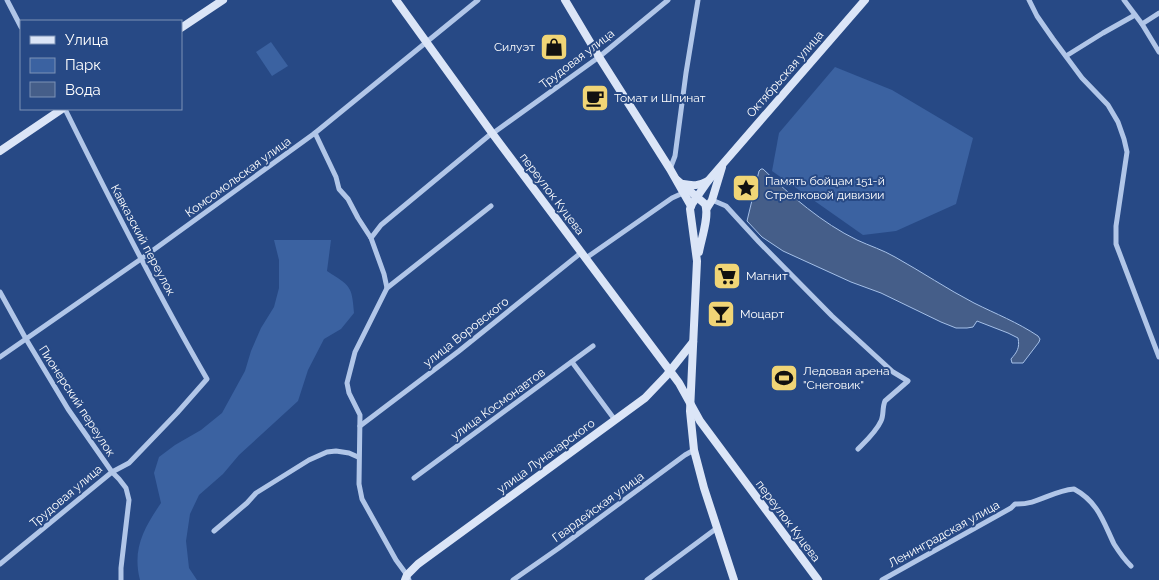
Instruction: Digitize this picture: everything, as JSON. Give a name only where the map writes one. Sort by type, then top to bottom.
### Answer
[{"type":"street","points":[[7,0],[20,25]]},
{"type":"street","points":[[182,27],[223,0]]},
{"type":"street","name":"переулок Куцева","points":[[396,0],[684,390],[700,421],[818,580]]},
{"type":"street","name":"Комсомольская улица","points":[[0,357],[142,259],[315,133],[478,0]]},
{"type":"street","points":[[565,0],[676,178],[683,193],[698,205]]},
{"type":"street","name":"Трудовая улица","points":[[371,238],[381,225],[494,132],[599,56],[668,0]]},
{"type":"street","points":[[670,169],[675,156],[684,82],[698,0]]},
{"type":"street","name":"Октябрьская улица","points":[[698,205],[708,182],[723,163],[865,0]]},
{"type":"street","points":[[1029,0],[1037,16],[1053,39],[1082,78],[1108,105],[1118,122],[1127,152],[1116,226],[1116,244],[1159,357]]},
{"type":"street","points":[[1124,0],[1142,24],[1159,52]]},
{"type":"street","points":[[1142,24],[1159,13]]},
{"type":"street","points":[[1066,56],[1135,15]]},
{"type":"street","points":[[0,151],[62,110]]},
{"type":"street","name":"Кавказский переулок","points":[[64,110],[105,191],[207,379]]},
{"type":"street","points":[[315,133],[336,177],[339,189],[348,199],[371,238],[387,288]]},
{"type":"street","name":"Октябрьская улица","points":[[698,205],[712,200],[723,163]]},
{"type":"street","points":[[676,178],[683,184],[698,205],[690,400]]},
{"type":"street","points":[[683,184],[696,186],[708,182]]},
{"type":"street","name":"улица Воровского","points":[[360,426],[584,255],[672,198],[683,193]]},
{"type":"street","points":[[712,200],[726,206],[832,316],[893,372],[908,382],[883,406],[882,419],[876,430],[858,449]]},
{"type":"street","points":[[697,261],[698,205]]},
{"type":"street","points":[[407,578],[362,499],[359,484],[358,457],[360,414],[349,393],[347,383],[355,352],[387,288],[491,206]]},
{"type":"street","name":"Пионерский переулок","points":[[0,292],[68,409],[112,472],[126,488],[129,500],[121,580]]},
{"type":"street","name":"улица Луначарского","points":[[407,578],[418,564],[645,398],[693,342]]},
{"type":"street","name":"улица Космонавтов","points":[[414,478],[593,346]]},
{"type":"street","points":[[572,362],[615,420]]},
{"type":"street","name":"Трудовая улица","points":[[0,564],[112,472],[130,463],[207,379]]},
{"type":"street","name":"переулок Куцева","points":[[690,400],[694,450],[704,488],[734,580]]},
{"type":"street","name":"Гвардейская улица","points":[[513,580],[694,450]]},
{"type":"street","points":[[214,531],[247,503],[256,492],[309,460],[327,452],[336,451],[358,457]]},
{"type":"street","name":"Ленинградская улица","points":[[882,580],[1011,508],[1014,504],[1037,502],[1057,492],[1074,489],[1088,498],[1097,509],[1115,546],[1131,566]]},
{"type":"street","points":[[647,580],[717,528]]},
{"type":"green space","points":[[271,42],[288,66],[272,76],[256,52]]},
{"type":"green space","points":[[835,67],[892,90],[973,138],[956,204],[896,231],[863,235],[772,171],[779,133]]},
{"type":"green space","points":[[274,240],[331,240],[327,271],[345,283],[351,291],[354,313],[341,329],[324,339],[308,370],[298,401],[199,495],[190,514],[186,541],[189,568],[197,580],[140,580],[138,558],[141,539],[149,521],[161,503],[154,473],[159,457],[201,430],[222,413],[245,371],[261,328],[274,307],[279,288],[279,260]]},
{"type":"water","points":[[761,169],[831,226],[890,255],[964,298],[1022,326],[1038,336],[1039,342],[1023,363],[1012,363],[1011,359],[1018,350],[1019,341],[1018,338],[1008,333],[977,321],[973,327],[956,328],[783,251],[762,237],[747,221]]},
{"type":"place","name":"Силуэт","points":[[554,47]]},
{"type":"place","name":"Томат и Шпинат","points":[[595,98]]},
{"type":"place","name":"Память бойцам 151-й Стрелковой дивизии","points":[[746,188]]},
{"type":"place","name":"Магнит","points":[[727,276]]},
{"type":"place","name":"Моцарт","points":[[721,314]]},
{"type":"place","name":"Ледовая арена \"Снеговик\"","points":[[784,378]]}]
